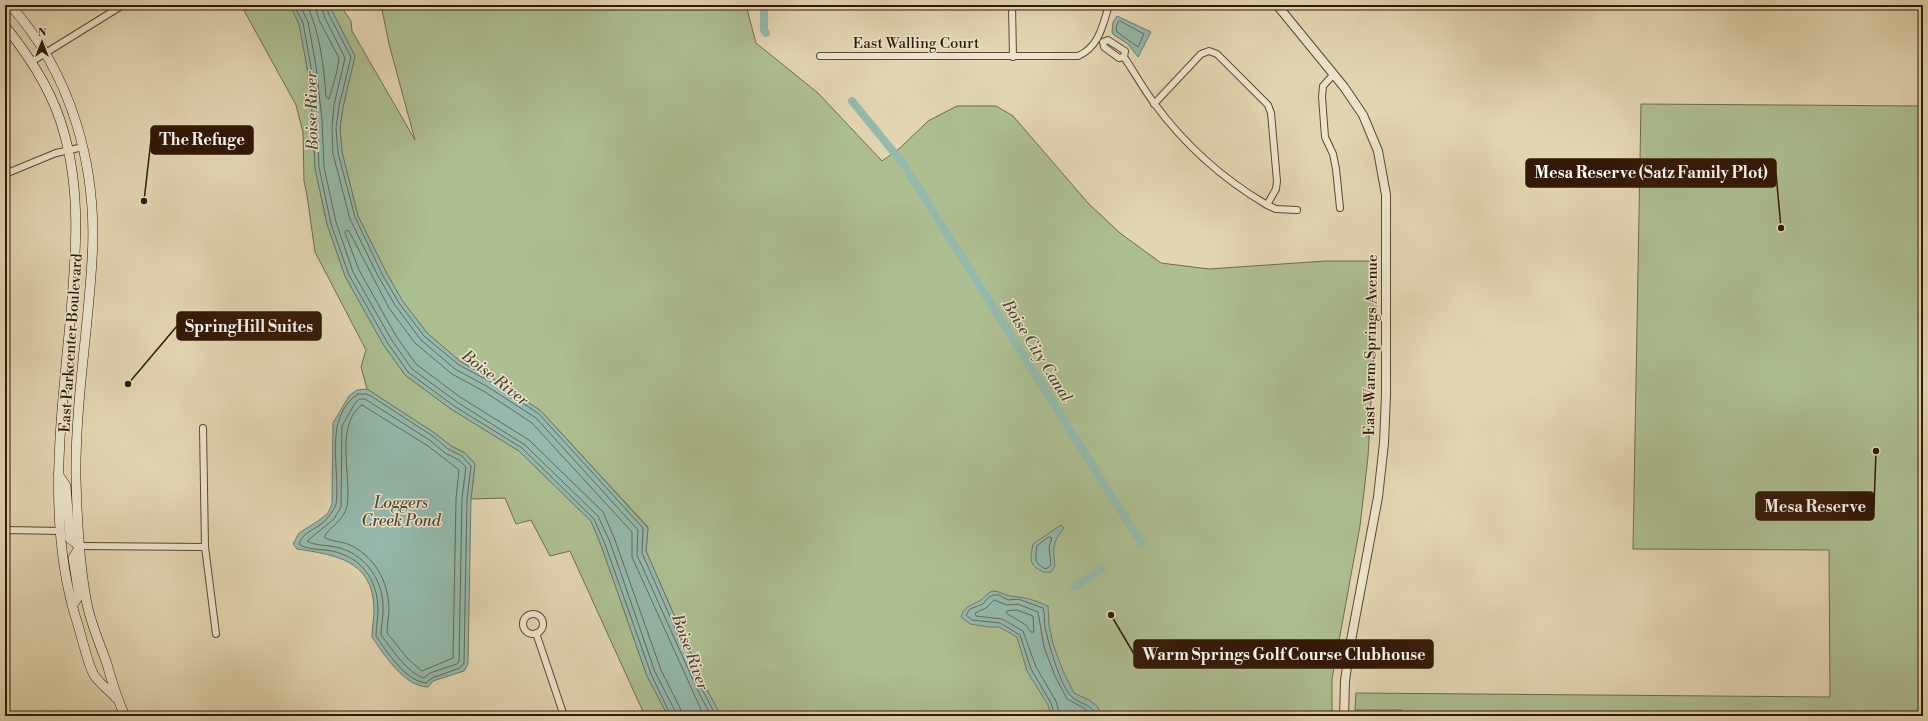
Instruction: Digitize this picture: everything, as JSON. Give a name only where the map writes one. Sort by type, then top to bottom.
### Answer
[{"type":"main road","name":"East Parkcenter Boulevard","points":[[10,5],[45,53],[68,98],[83,147],[93,217],[92,260],[79,410],[76,477],[80,546],[88,606],[117,699],[125,716]]},
{"type":"main road","name":"East Parkcenter Boulevard","points":[[5,26],[31,62],[56,107],[68,150],[74,188],[76,230],[58,474],[60,531],[72,606],[94,676],[117,699]]},
{"type":"main road","points":[[58,474],[66,486],[70,539],[80,546],[73,558],[78,596],[72,606]]},
{"type":"street","points":[[31,62],[124,5]]},
{"type":"street","points":[[1012,5],[1013,56]]},
{"type":"street","name":"East Walling Court","points":[[820,56],[1078,56],[1086,53],[1097,38],[1109,5]]},
{"type":"street","name":"East Warm Springs Avenue","points":[[1277,5],[1334,74],[1363,115],[1378,151],[1384,178],[1386,207],[1386,395],[1384,443],[1378,497],[1349,651],[1345,681],[1344,716]]},
{"type":"street","points":[[1097,38],[1103,42],[1108,40],[1118,45],[1124,51],[1124,57],[1154,104],[1196,151],[1237,186],[1267,205],[1276,209],[1297,210]]},
{"type":"street","points":[[1154,104],[1201,54],[1209,52],[1217,54],[1263,99],[1271,113],[1277,181],[1276,189],[1267,205]]},
{"type":"street","points":[[1334,74],[1323,86],[1322,97],[1325,138],[1333,154],[1340,208]]},
{"type":"street","points":[[5,174],[68,150],[83,147]]},
{"type":"street","points":[[202,428],[205,547],[216,634]]},
{"type":"street","points":[[5,530],[60,531]]},
{"type":"street","points":[[80,546],[205,547]]},
{"type":"street","points":[[536,633],[564,716]]},
{"type":"green space","points":[[241,5],[290,5],[299,24],[311,91],[315,168],[327,224],[345,276],[383,344],[405,375],[451,409],[519,451],[591,521],[601,545],[647,676],[668,716],[645,716],[570,551],[550,556],[531,520],[516,524],[505,498],[471,499],[475,464],[465,453],[451,446],[436,434],[367,389],[361,367],[366,350],[315,252],[304,181],[303,132],[296,105]]},
{"type":"green space","points":[[329,5],[340,5],[351,21],[352,31],[415,140],[389,44],[381,5],[746,5],[756,43],[818,93],[882,161],[900,148],[928,121],[957,106],[996,106],[1013,116],[1088,203],[1120,233],[1161,263],[1209,269],[1326,261],[1375,261],[1376,311],[1368,457],[1360,526],[1332,679],[1332,716],[721,716],[706,688],[646,551],[648,527],[541,411],[493,379],[461,362],[428,334],[402,301],[386,272],[358,216],[342,152],[340,128],[343,107],[355,56]]},
{"type":"green space","points":[[1641,104],[1923,106],[1923,716],[1403,716],[1402,710],[1355,710],[1356,693],[1830,697],[1829,550],[1633,549]]},
{"type":"water","name":"Boise River","points":[[290,5],[329,5],[355,56],[343,107],[340,128],[342,152],[358,216],[402,300],[427,333],[461,362],[493,379],[541,411],[648,528],[646,551],[706,688],[721,716],[668,716],[647,676],[601,545],[591,521],[519,451],[451,409],[405,375],[383,344],[345,276],[327,224],[315,168],[313,120],[307,67],[299,24]]},
{"type":"water","points":[[1117,16],[1151,32],[1138,57],[1128,44],[1112,32],[1113,22]]},
{"type":"water","name":"Loggers Creek Pond","points":[[367,389],[436,434],[451,446],[465,453],[475,464],[471,499],[468,664],[464,671],[433,681],[428,687],[419,686],[403,676],[389,661],[372,637],[374,609],[372,593],[367,580],[359,570],[350,563],[338,558],[297,549],[293,544],[299,533],[328,513],[332,504],[333,423],[349,396],[357,390]]},
{"type":"water","points":[[1061,525],[1064,528],[1057,538],[1054,546],[1055,566],[1051,572],[1043,572],[1035,567],[1031,561],[1033,544]]},
{"type":"water","points":[[992,591],[1029,599],[1048,606],[1049,625],[1053,644],[1063,671],[1074,693],[1089,700],[1097,706],[1102,716],[1051,716],[1048,705],[1027,671],[1017,637],[999,627],[970,624],[961,617],[966,608],[981,600]]},
{"type":"waterway","name":"Boise City Canal","points":[[764,5],[764,30],[766,33]]},
{"type":"waterway","name":"Boise City Canal","points":[[852,101],[905,166]]},
{"type":"waterway","name":"Boise City Canal","points":[[909,173],[1141,543]]},
{"type":"waterway","name":"Boise City Canal","points":[[1075,586],[1101,570]]},
{"type":"place","name":"The Refuge","points":[[144,201]]},
{"type":"place","name":"Mesa Reserve (Satz Family Plot)","points":[[1781,228]]},
{"type":"place","name":"SpringHill Suites","points":[[128,384]]},
{"type":"place","name":"Mesa Reserve","points":[[1876,451]]},
{"type":"place","name":"Warm Springs Golf Course Clubhouse","points":[[1111,615]]}]
